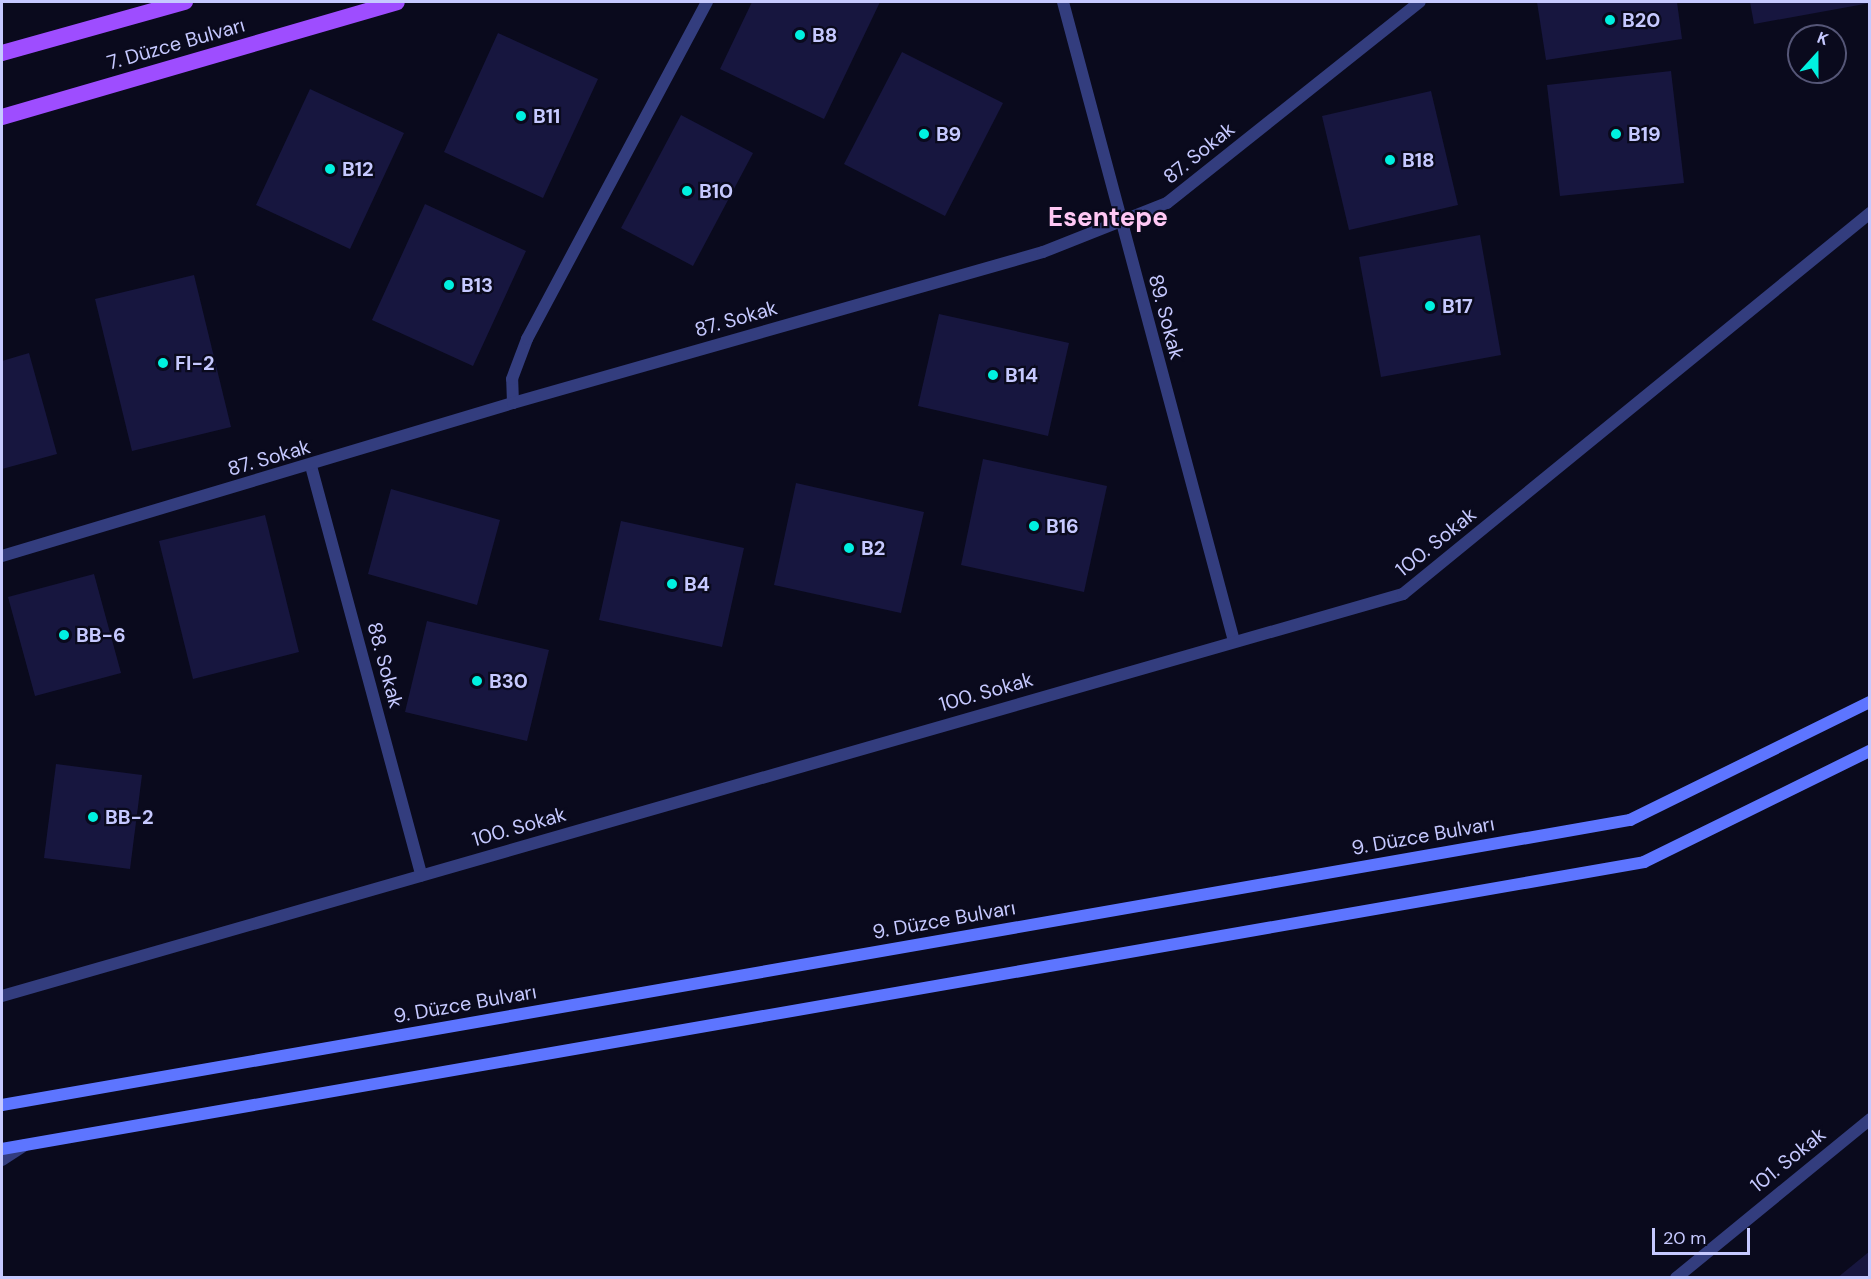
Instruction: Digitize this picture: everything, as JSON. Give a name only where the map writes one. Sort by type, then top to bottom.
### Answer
[{"type":"main road","points":[[2,53],[185,2]]},
{"type":"main road","name":"7. Düzce Bulvarı","points":[[2,117],[397,2]]},
{"type":"main road","name":"9. Düzce Bulvarı","points":[[2,1105],[1630,820],[1869,702]]},
{"type":"main road","points":[[2,1149],[1644,862],[1869,751]]},
{"type":"street","points":[[513,403],[512,379],[527,339],[707,2]]},
{"type":"street","name":"89. Sokak","points":[[1063,2],[1120,222],[1234,641]]},
{"type":"street","name":"87. Sokak","points":[[2,556],[311,466],[513,403],[1043,252],[1120,222],[1167,203],[1420,2]]},
{"type":"street","name":"100. Sokak","points":[[2,996],[1403,594],[1869,213]]},
{"type":"street","name":"88. Sokak","points":[[311,466],[421,875]]},
{"type":"street","name":"101. Sokak","points":[[1676,1278],[1868,1122]]},
{"type":"street","points":[[2,1160],[25,1145]]},
{"type":"building","name":"B8","points":[[752,2],[880,2],[824,119],[720,69]]},
{"type":"building","name":"B20","points":[[1537,2],[1677,2],[1682,39],[1546,60]]},
{"type":"building","points":[[1750,2],[1870,2],[1870,3],[1754,24]]},
{"type":"building","name":"B11","points":[[498,33],[598,79],[543,198],[444,152]]},
{"type":"building","name":"B9","points":[[902,52],[1003,103],[945,216],[844,164]]},
{"type":"building","name":"B19","points":[[1671,71],[1684,183],[1560,196],[1547,85]]},
{"type":"building","name":"B12","points":[[310,89],[404,133],[350,249],[256,205]]},
{"type":"building","name":"B18","points":[[1431,91],[1458,205],[1349,230],[1322,116]]},
{"type":"building","name":"B10","points":[[681,115],[753,153],[693,266],[621,228]]},
{"type":"building","name":"B13","points":[[425,204],[526,251],[473,366],[372,320]]},
{"type":"building","name":"B17","points":[[1480,235],[1501,355],[1381,377],[1359,257]]},
{"type":"building","name":"FI-2","points":[[194,275],[231,427],[132,451],[95,299]]},
{"type":"building","name":"B14","points":[[939,314],[1069,343],[1048,436],[918,406]]},
{"type":"building","points":[[29,353],[57,454],[2,469],[2,361]]},
{"type":"building","name":"B16","points":[[983,459],[1107,486],[1084,592],[961,565]]},
{"type":"building","name":"B2","points":[[796,483],[924,512],[901,613],[774,585]]},
{"type":"building","points":[[391,489],[500,520],[477,605],[368,574]]},
{"type":"building","points":[[265,515],[299,652],[193,679],[159,541]]},
{"type":"building","name":"B4","points":[[621,521],[744,548],[722,647],[599,620]]},
{"type":"building","name":"BB-6","points":[[94,574],[121,673],[35,696],[8,597]]},
{"type":"building","name":"B30","points":[[427,621],[549,650],[527,741],[405,712]]},
{"type":"building","name":"BB-2","points":[[56,764],[142,775],[130,869],[44,858]]},
{"type":"building","points":[[1870,1251],[1870,1278],[1837,1278]]},
{"type":"place","name":"B20","points":[[1610,20]]},
{"type":"place","name":"B8","points":[[800,35]]},
{"type":"place","name":"B11","points":[[521,116]]},
{"type":"place","name":"B9","points":[[924,134]]},
{"type":"place","name":"B19","points":[[1616,134]]},
{"type":"place","name":"B18","points":[[1390,160]]},
{"type":"place","name":"B12","points":[[330,169]]},
{"type":"place","name":"B10","points":[[687,191]]},
{"type":"place","name":"B13","points":[[449,285]]},
{"type":"place","name":"B17","points":[[1430,306]]},
{"type":"place","name":"FI-2","points":[[163,363]]},
{"type":"place","name":"B14","points":[[993,375]]},
{"type":"place","name":"B16","points":[[1034,526]]},
{"type":"place","name":"B2","points":[[849,548]]},
{"type":"place","name":"B4","points":[[672,584]]},
{"type":"place","name":"BB-6","points":[[64,635]]},
{"type":"place","name":"B30","points":[[477,681]]},
{"type":"place","name":"BB-2","points":[[93,817]]},
{"type":"district","name":"Esentepe","points":[[1108,218]]}]
